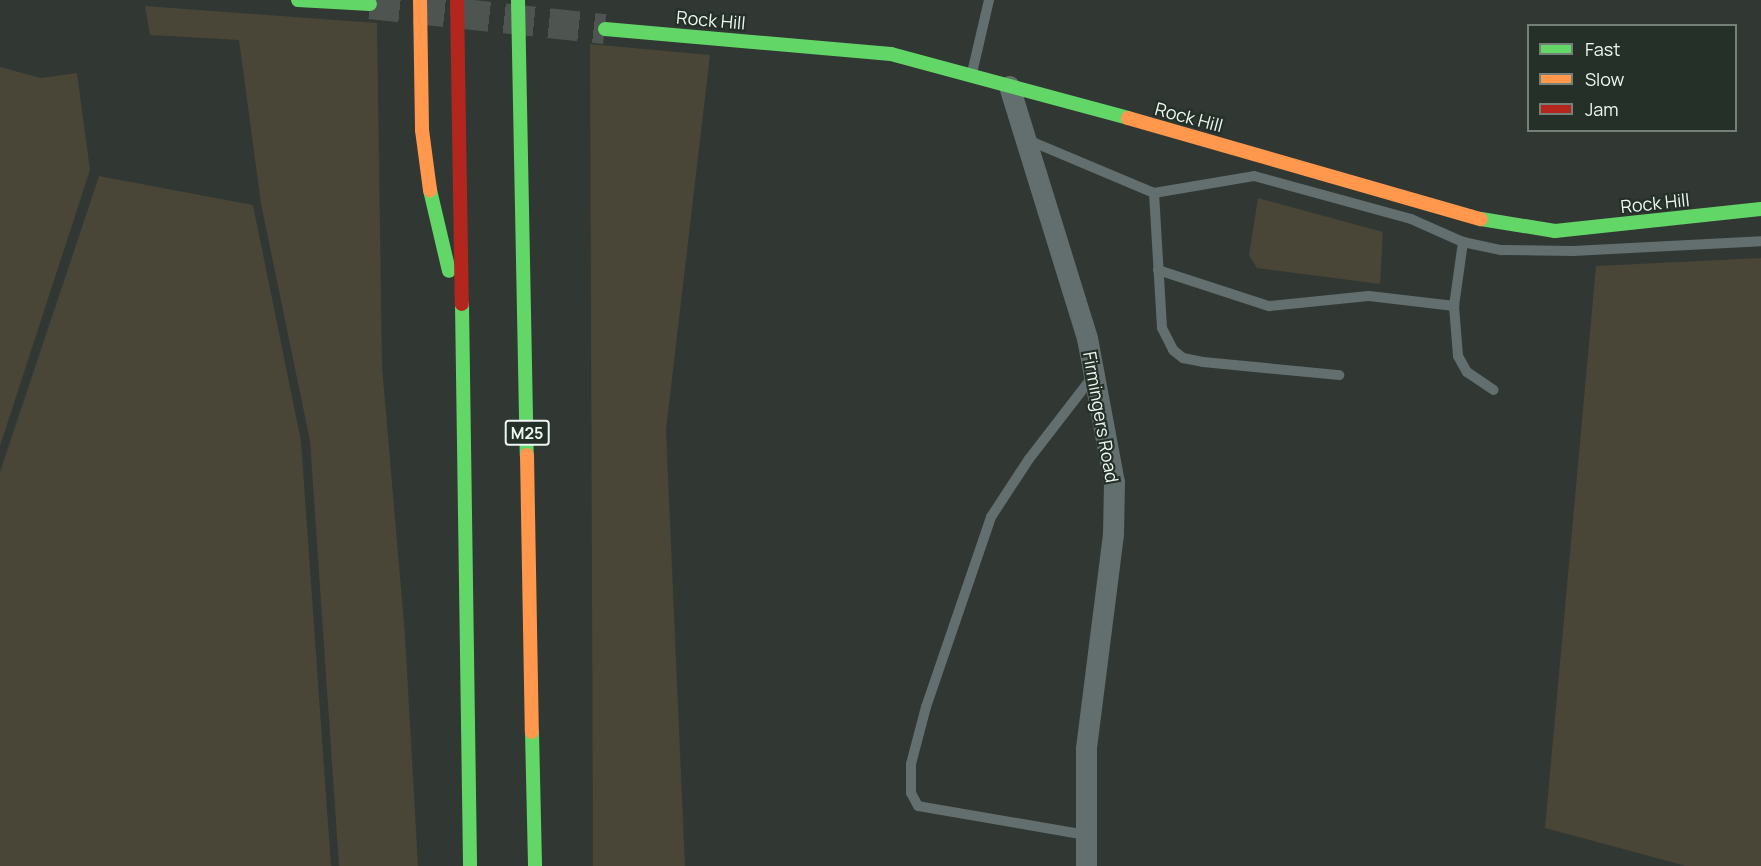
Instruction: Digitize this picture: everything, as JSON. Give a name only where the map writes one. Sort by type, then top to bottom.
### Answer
[{"type":"main road","points":[[298,0],[370,4]]},
{"type":"main road","points":[[420,0],[422,130],[428,181],[462,322]]},
{"type":"main road","points":[[457,0],[471,866]]},
{"type":"main road","name":"M25","points":[[518,0],[535,866]]},
{"type":"main road","name":"Rock Hill","points":[[605,29],[891,54],[1492,222],[1555,231],[1761,209]]},
{"type":"street","name":"Firmingers Road","points":[[1009,86],[1028,140],[1081,316],[1114,482],[1113,534],[1086,749],[1086,866]]},
{"type":"lane","points":[[971,76],[989,0]]},
{"type":"lane","points":[[1028,140],[1154,193],[1254,176],[1412,219],[1462,242],[1534,252],[1761,241]]},
{"type":"lane","points":[[1154,193],[1162,328],[1173,350],[1183,358],[1339,375]]},
{"type":"lane","points":[[1462,242],[1454,306],[1458,356],[1467,372],[1494,390]]},
{"type":"lane","points":[[1158,270],[1269,306],[1369,296],[1454,306]]},
{"type":"lane","points":[[1086,835],[918,806],[911,793],[911,764],[926,707],[991,517],[1029,459],[1094,375]]},
{"type":"shaded area","points":[[145,6],[377,23],[382,366],[405,635],[418,866],[339,866],[310,441],[261,204],[239,40],[150,35]]},
{"type":"shaded area","points":[[590,44],[710,55],[666,430],[685,866],[593,866]]},
{"type":"shaded area","points":[[0,67],[41,78],[77,73],[90,170],[0,446]]},
{"type":"shaded area","points":[[99,176],[253,205],[301,441],[331,866],[0,866],[0,472]]},
{"type":"shaded area","points":[[1258,198],[1383,232],[1380,284],[1257,268],[1249,255]]},
{"type":"shaded area","points":[[1761,258],[1761,866],[1686,866],[1545,828],[1596,266]]},
{"type":"tunnel","points":[[370,4],[605,29]]},
{"type":"traffic: fast","points":[[298,0],[370,4]]},
{"type":"traffic: fast","points":[[518,0],[527,455]]},
{"type":"traffic: fast","points":[[605,29],[891,54],[1128,118]]},
{"type":"traffic: fast","points":[[430,190],[449,271]]},
{"type":"traffic: fast","points":[[1481,219],[1555,231],[1761,209]]},
{"type":"traffic: fast","points":[[462,304],[470,866]]},
{"type":"traffic: fast","points":[[532,732],[535,866]]},
{"type":"traffic: slow","points":[[420,0],[422,130],[430,190]]},
{"type":"traffic: slow","points":[[1128,118],[1481,219]]},
{"type":"traffic: slow","points":[[527,455],[532,732]]},
{"type":"traffic: jam","points":[[457,0],[462,304]]}]
